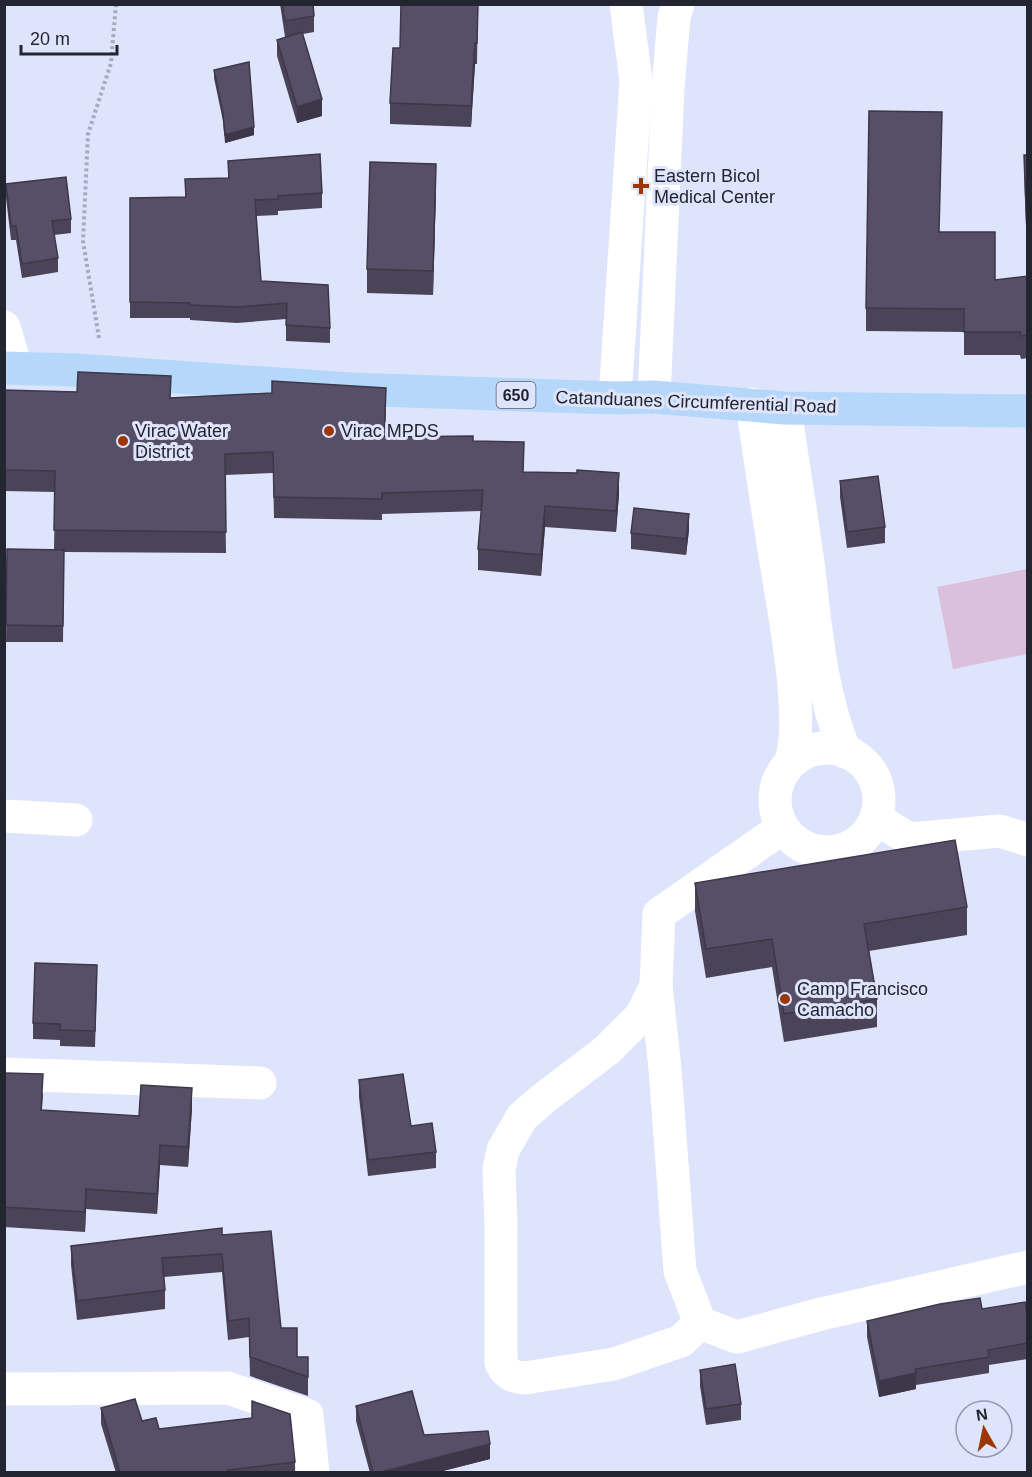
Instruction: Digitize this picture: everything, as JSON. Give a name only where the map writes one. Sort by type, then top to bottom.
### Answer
[{"type":"main road","name":"Catanduanes Circumferential Road","points":[[10,368],[104,372],[350,389],[654,398],[784,408],[1028,411]]},
{"type":"street","points":[[615,398],[636,81],[626,4]]},
{"type":"street","points":[[654,398],[668,88],[674,17],[678,4]]},
{"type":"street","points":[[4,327],[10,368]]},
{"type":"street","points":[[752,404],[795,704],[794,752],[777,783],[775,806],[782,828],[799,845],[820,853],[844,851],[864,838],[877,819],[880,795],[873,773],[856,756],[834,748],[810,751],[790,763]]},
{"type":"street","points":[[784,408],[805,539],[823,685],[845,752]]},
{"type":"street","points":[[4,816],[76,820]]},
{"type":"street","points":[[877,819],[909,839],[1000,831],[1028,840]]},
{"type":"street","points":[[782,828],[659,914],[656,986],[665,1069],[680,1271],[700,1323],[737,1337],[821,1314],[1028,1267]]},
{"type":"street","points":[[656,986],[641,1016],[607,1050],[522,1117],[503,1150],[499,1169],[501,1363],[506,1373],[525,1378],[615,1364],[681,1341],[700,1323]]},
{"type":"street","points":[[4,1074],[260,1083]]},
{"type":"street","points":[[4,1389],[228,1388],[308,1415],[314,1473]]},
{"type":"path","points":[[104,372],[83,241],[88,134],[111,63],[116,4]]},
{"type":"shaded area","points":[[1027,569],[1027,654],[953,669],[937,587]]},
{"type":"building","points":[[282,4],[313,4],[314,16],[285,21]]},
{"type":"building","points":[[401,4],[478,4],[471,106],[390,103],[393,48],[400,48]]},
{"type":"building","points":[[302,32],[322,99],[297,107],[277,40]]},
{"type":"building","points":[[249,62],[254,127],[225,135],[214,70]]},
{"type":"building","points":[[869,111],[942,112],[939,232],[995,232],[995,280],[1028,276],[1028,335],[1021,336],[1020,332],[964,332],[964,309],[866,308]]},
{"type":"building","points":[[320,154],[322,193],[255,200],[261,281],[328,285],[330,328],[286,325],[287,303],[237,307],[190,305],[190,303],[130,302],[130,198],[186,197],[185,179],[229,178],[228,161]]},
{"type":"building","points":[[1024,155],[1028,155],[1027,233]]},
{"type":"building","points":[[370,162],[436,164],[433,271],[367,269]]},
{"type":"building","points":[[66,177],[71,219],[52,221],[58,258],[22,264],[16,226],[11,226],[6,184]]},
{"type":"building","points":[[78,372],[171,376],[170,398],[272,393],[272,381],[386,388],[384,437],[473,436],[473,441],[524,442],[523,472],[577,473],[577,470],[619,473],[616,511],[545,506],[541,555],[478,549],[483,490],[382,493],[382,499],[274,497],[273,452],[225,454],[226,532],[54,530],[55,471],[4,470],[4,390],[77,392]]},
{"type":"building","points":[[878,476],[885,527],[847,532],[840,481]]},
{"type":"building","points":[[634,508],[689,514],[686,539],[631,533]]},
{"type":"building","points":[[7,549],[64,550],[63,626],[6,625]]},
{"type":"building","points":[[955,840],[967,907],[864,924],[877,999],[784,1014],[772,939],[706,949],[695,883]]},
{"type":"building","points":[[35,963],[97,965],[95,1031],[60,1030],[60,1024],[33,1023]]},
{"type":"building","points":[[4,1073],[43,1074],[41,1110],[139,1116],[141,1085],[192,1088],[188,1147],[160,1145],[157,1194],[86,1189],[85,1212],[4,1207]]},
{"type":"building","points":[[403,1074],[411,1126],[432,1123],[436,1152],[368,1160],[359,1080]]},
{"type":"building","points":[[222,1228],[222,1235],[271,1231],[281,1328],[297,1328],[297,1357],[308,1357],[308,1377],[250,1357],[249,1318],[228,1321],[222,1254],[162,1258],[165,1290],[77,1301],[71,1246]]},
{"type":"building","points":[[980,1298],[982,1309],[1025,1302],[1028,1311],[1028,1343],[988,1350],[989,1357],[915,1369],[916,1373],[879,1381],[867,1321],[940,1304]]},
{"type":"building","points":[[735,1364],[741,1404],[706,1409],[700,1370]]},
{"type":"building","points":[[412,1391],[424,1435],[488,1431],[490,1444],[373,1473],[356,1406]]},
{"type":"building","points":[[135,1399],[142,1421],[156,1418],[159,1429],[252,1418],[252,1401],[290,1414],[295,1462],[228,1470],[229,1473],[120,1473],[101,1408]]},
{"type":"place","name":"Eastern Bicol Medical Center","points":[[641,186]]},
{"type":"place","name":"Virac MPDS","points":[[329,431]]},
{"type":"place","name":"Virac Water District","points":[[123,441]]},
{"type":"place","name":"Camp Francisco Camacho","points":[[785,999]]}]
